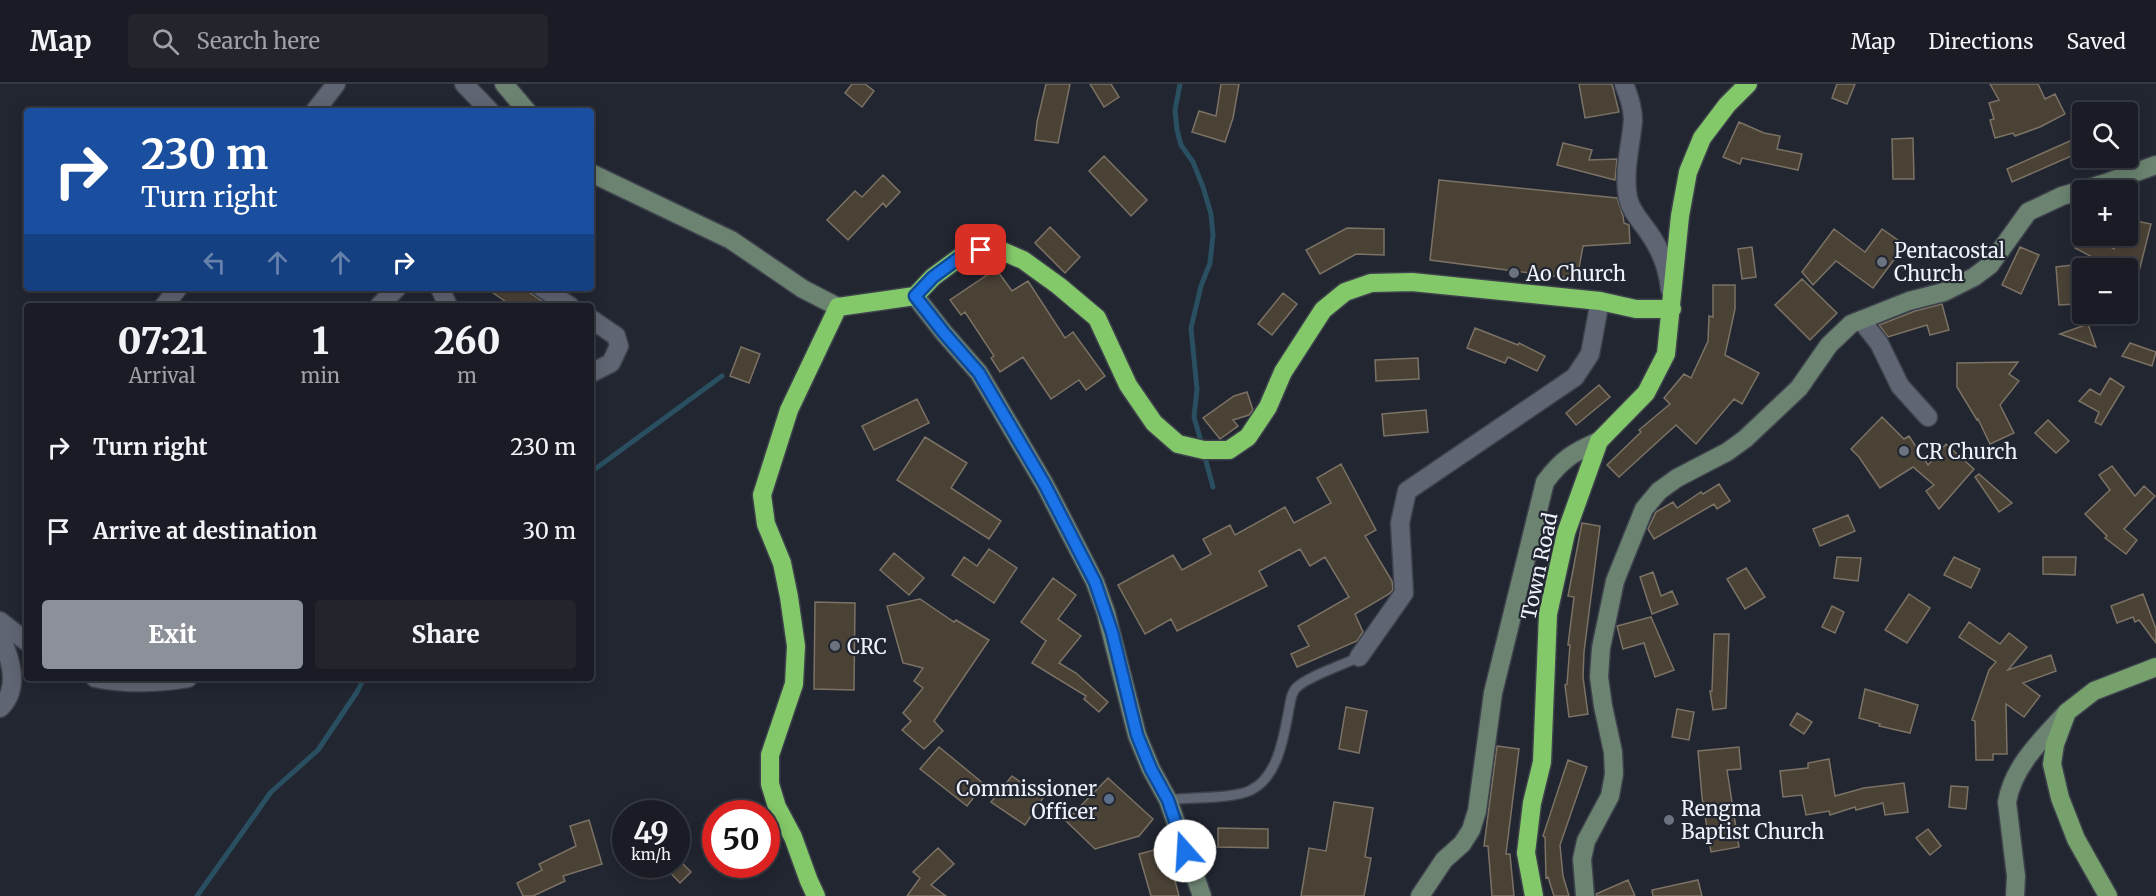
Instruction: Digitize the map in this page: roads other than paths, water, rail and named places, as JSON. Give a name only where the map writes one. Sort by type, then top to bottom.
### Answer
[{"type":"highway","name":"Town Road","points":[[1534,896],[1526,853],[1532,802],[1542,762],[1548,614],[1566,533],[1599,441],[1646,393],[1666,354],[1680,216],[1688,172],[1702,138],[1727,105],[1749,84]]},
{"type":"highway","points":[[816,896],[793,837],[777,807],[770,784],[770,755],[794,684],[796,646],[782,563],[766,524],[762,495],[789,410],[838,307],[915,296],[933,277],[967,252],[995,248],[1023,260],[1097,318],[1128,385],[1154,423],[1178,444],[1204,450],[1229,450],[1248,437],[1268,407],[1283,372],[1323,310],[1345,292],[1371,283],[1412,282],[1600,301],[1636,309],[1672,309]]},
{"type":"main road","points":[[2108,896],[2076,839],[2057,787],[2052,764],[2055,744],[2067,712],[2094,691],[2156,668]]},
{"type":"street","points":[[317,108],[336,84]]},
{"type":"street","points":[[464,84],[487,108]]},
{"type":"street","points":[[504,84],[524,108]]},
{"type":"street","points":[[1624,84],[1630,100],[1633,121],[1627,179],[1629,200],[1633,211],[1649,233],[1662,257],[1668,273],[1672,309]]},
{"type":"street","points":[[1585,896],[1582,859],[1586,841],[1610,796],[1614,774],[1614,752],[1599,677],[1601,648],[1615,581],[1644,509],[1659,491],[1677,478],[1727,452],[1745,439],[1799,388],[1828,345],[1851,324],[1909,301],[1944,292],[1974,277],[1990,265],[2028,212],[2062,196],[2156,165]]},
{"type":"street","points":[[594,174],[730,240],[803,289],[838,307]]},
{"type":"street","points":[[166,303],[176,291]]},
{"type":"street","points":[[382,303],[394,291]]},
{"type":"street","points":[[547,291],[565,303]]},
{"type":"street","points":[[915,296],[979,373],[1065,521],[1095,582],[1106,613],[1137,735],[1151,769],[1168,800],[1202,896]]},
{"type":"street","points":[[1359,657],[1404,594],[1400,523],[1407,491],[1575,377],[1590,354],[1600,301]]},
{"type":"street","points":[[1861,320],[1879,344],[1900,386],[1928,417]]},
{"type":"street","points":[[594,321],[616,336],[619,346],[610,363],[594,371]]},
{"type":"street","points":[[1420,896],[1438,867],[1462,844],[1471,830],[1477,811],[1493,693],[1545,482],[1558,464],[1574,452],[1599,441]]},
{"type":"street","points":[[0,621],[24,640]]},
{"type":"street","points":[[0,635],[10,662],[12,684],[0,708]]},
{"type":"street","points":[[2015,896],[2016,876],[2007,802],[2009,790],[2020,767],[2067,712]]},
{"type":"lane","points":[[1168,800],[1234,796],[1250,791],[1263,782],[1273,768],[1279,751],[1290,707],[1290,697],[1296,688],[1304,682],[1359,657]]},
{"type":"waterway","points":[[1180,84],[1175,110],[1177,130],[1181,145],[1193,162],[1203,187],[1211,214],[1213,235],[1210,263],[1201,286],[1191,328],[1197,389],[1194,417],[1202,445]]},
{"type":"waterway","points":[[594,470],[722,376]]},
{"type":"waterway","points":[[1204,454],[1213,487]]},
{"type":"waterway","points":[[197,896],[271,792],[318,750],[362,681]]},
{"type":"place","name":"Pentacostal Church","points":[[1882,262]]},
{"type":"place","name":"Ao Church","points":[[1514,273]]},
{"type":"place","name":"CR Church","points":[[1904,451]]},
{"type":"place","name":"CRC","points":[[835,646]]},
{"type":"place","name":"Commissioner Officer","points":[[1109,799]]},
{"type":"place","name":"Rengma Baptist Church","points":[[1669,820]]}]
